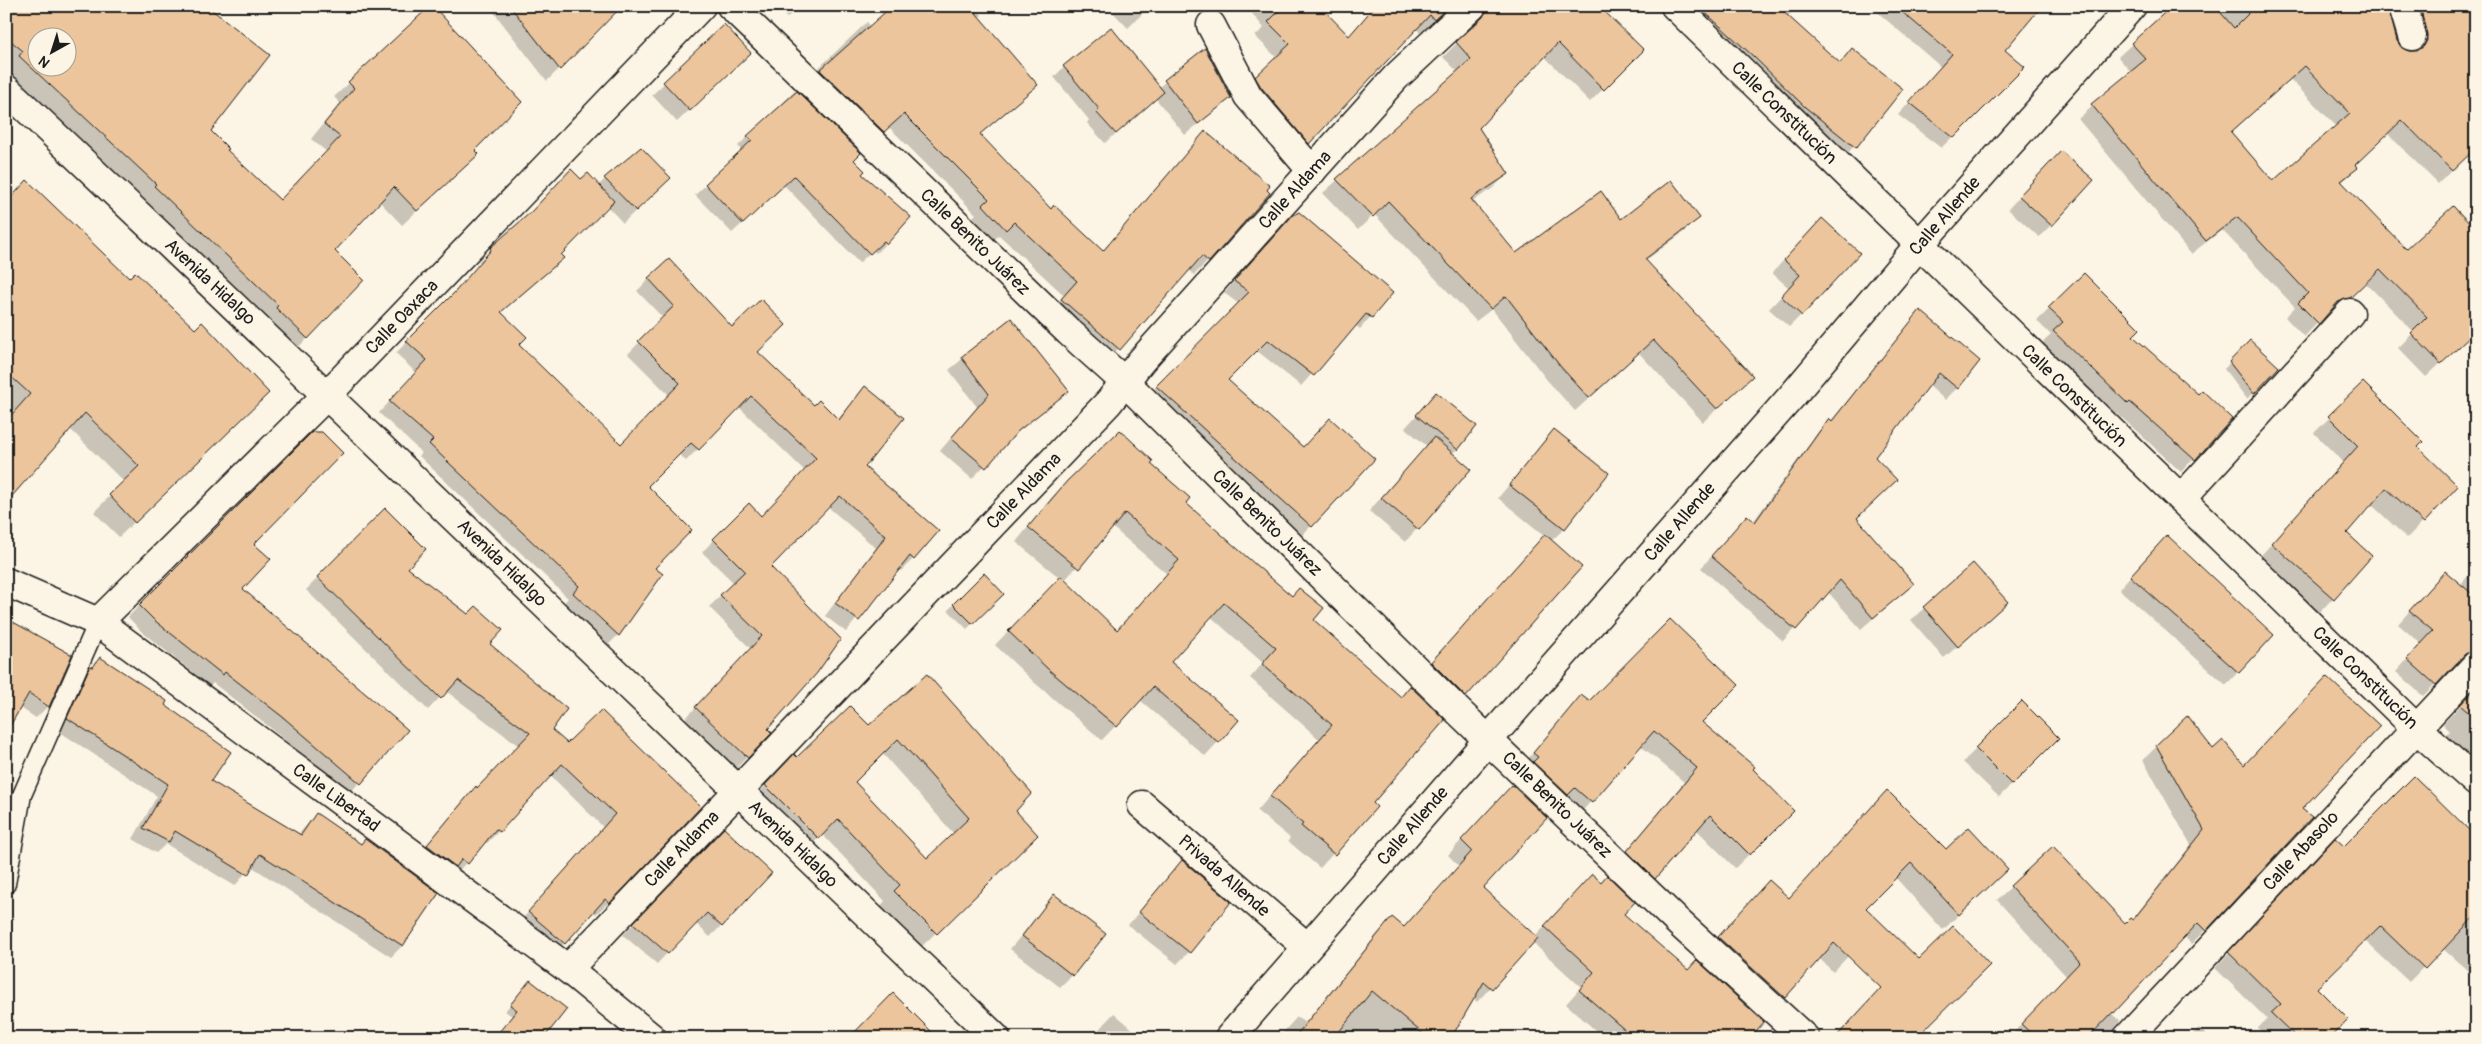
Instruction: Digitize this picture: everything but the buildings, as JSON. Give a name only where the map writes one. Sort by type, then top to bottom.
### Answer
[{"type":"street","name":"Calle Oaxaca","points":[[98,622],[328,394],[700,6]]},
{"type":"street","name":"Calle Benito Juárez","points":[[731,6],[1069,332],[1126,383],[1382,637],[1678,922],[1805,1038]]},
{"type":"street","name":"Calle Aldama","points":[[568,969],[1126,383],[1141,361],[1396,77],[1472,6]]},
{"type":"street","name":"Calle Constitución","points":[[1675,6],[2416,728],[2476,782]]},
{"type":"street","name":"Calle Allende","points":[[1229,1038],[1489,739],[1792,396],[1919,245],[2132,6]]},
{"type":"street","points":[[2403,6],[2412,36]]},
{"type":"street","points":[[1212,26],[1248,96],[1312,171]]},
{"type":"street","name":"Avenida Hidalgo","points":[[6,89],[328,394],[737,791],[996,1038]]},
{"type":"street","points":[[2180,499],[2350,313]]},
{"type":"street","name":"Calle Libertad","points":[[6,582],[98,622],[568,969],[652,1038]]},
{"type":"street","name":"Calle Abasolo","points":[[2127,1038],[2476,665]]},
{"type":"street","name":"Privada Allende","points":[[1142,805],[1307,947]]},
{"type":"lane","points":[[6,884],[22,795],[98,622]]}]
